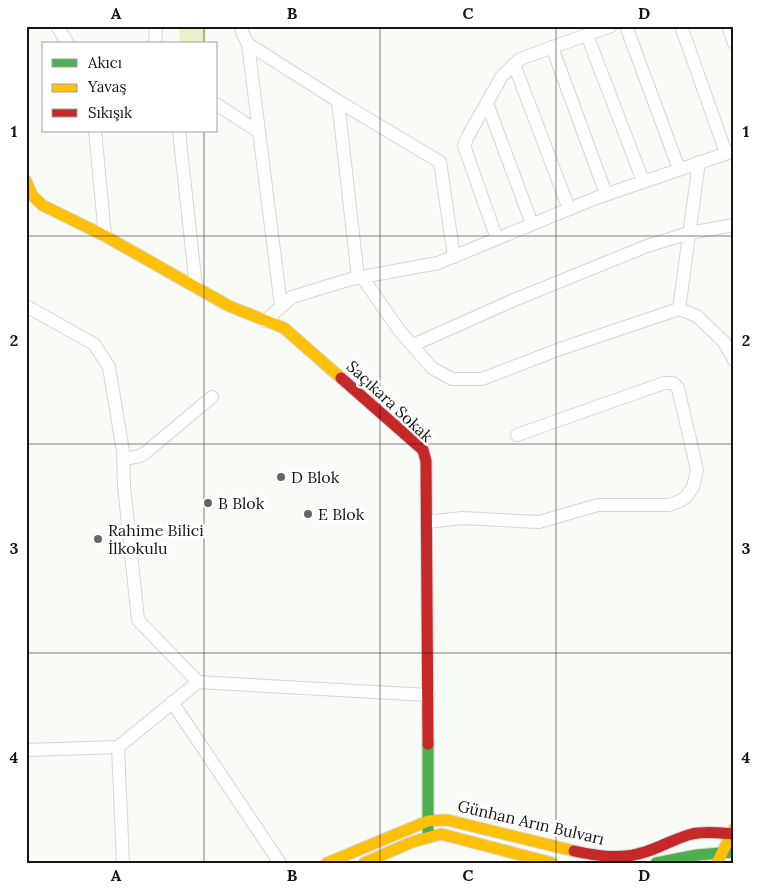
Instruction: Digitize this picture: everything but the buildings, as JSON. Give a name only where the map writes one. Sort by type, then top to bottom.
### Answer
[{"type":"main road","name":"Saçıkara Sokak","points":[[26,180],[32,195],[42,205],[105,236],[229,306],[284,328],[423,450],[426,461],[427,522],[428,836]]},
{"type":"main road","name":"Günhan Arın Bulvarı","points":[[327,863],[428,821],[447,820],[592,855],[620,857],[643,853],[691,834],[705,832],[733,833]]},
{"type":"main road","points":[[656,863],[698,855],[725,856],[733,833]]},
{"type":"main road","name":"Günhan Arın Bulvarı","points":[[364,863],[428,836],[442,834],[537,862],[552,863]]},
{"type":"street","points":[[56,26],[67,42]]},
{"type":"street","points":[[155,42],[156,26]]},
{"type":"street","points":[[241,26],[248,44],[281,306]]},
{"type":"street","points":[[497,239],[464,146],[468,136],[502,76],[520,59],[611,26]]},
{"type":"street","points":[[626,26],[679,169]]},
{"type":"street","points":[[265,321],[292,297],[360,278],[438,263],[606,194],[730,152],[681,26]]},
{"type":"street","points":[[728,26],[734,43]]},
{"type":"street","points":[[587,35],[643,181]]},
{"type":"street","points":[[248,44],[440,162],[454,257]]},
{"type":"street","points":[[552,47],[606,194]]},
{"type":"street","points":[[514,64],[569,209]]},
{"type":"street","points":[[338,101],[360,278],[399,330],[432,368],[452,380],[482,379],[560,349],[679,310],[697,316],[724,342],[734,360]]},
{"type":"street","points":[[487,103],[532,224]]},
{"type":"street","points":[[218,105],[259,132]]},
{"type":"street","points":[[95,132],[105,236]]},
{"type":"street","points":[[179,132],[196,287]]},
{"type":"street","points":[[679,310],[699,162]]},
{"type":"street","points":[[413,346],[514,300],[638,249],[689,233],[734,225]]},
{"type":"street","points":[[26,306],[94,344],[110,367],[124,459],[124,486],[138,620],[198,682]]},
{"type":"street","points":[[427,522],[462,518],[539,522],[598,505],[669,505],[686,497],[695,482],[696,464],[678,388],[673,383],[664,383],[517,435]]},
{"type":"street","points":[[124,459],[140,456],[145,453],[212,397]]},
{"type":"street","points":[[26,750],[118,747],[198,682],[428,695]]},
{"type":"street","points":[[172,702],[280,863]]},
{"type":"street","points":[[118,747],[123,863]]},
{"type":"green space","points":[[179,26],[205,26],[206,42],[180,42]]},
{"type":"traffic: fast","points":[[428,744],[428,836]]},
{"type":"traffic: fast","points":[[656,863],[697,855],[733,852]]},
{"type":"traffic: slow","points":[[26,181],[32,195],[42,205],[105,236],[229,306],[284,328],[341,378]]},
{"type":"traffic: slow","points":[[327,863],[428,821],[447,820],[574,851]]},
{"type":"traffic: slow","points":[[717,863],[734,829]]},
{"type":"traffic: slow","points":[[364,863],[412,842],[441,834],[552,863]]},
{"type":"traffic: jam","points":[[341,378],[423,450],[426,461],[428,744]]},
{"type":"traffic: jam","points":[[574,851],[618,857],[645,852],[692,834],[708,832],[734,834]]},
{"type":"place","name":"D Blok","points":[[281,477]]},
{"type":"place","name":"B Blok","points":[[208,503]]},
{"type":"place","name":"E Blok","points":[[308,514]]},
{"type":"place","name":"Rahime Bilici İlkokulu","points":[[98,539]]}]
